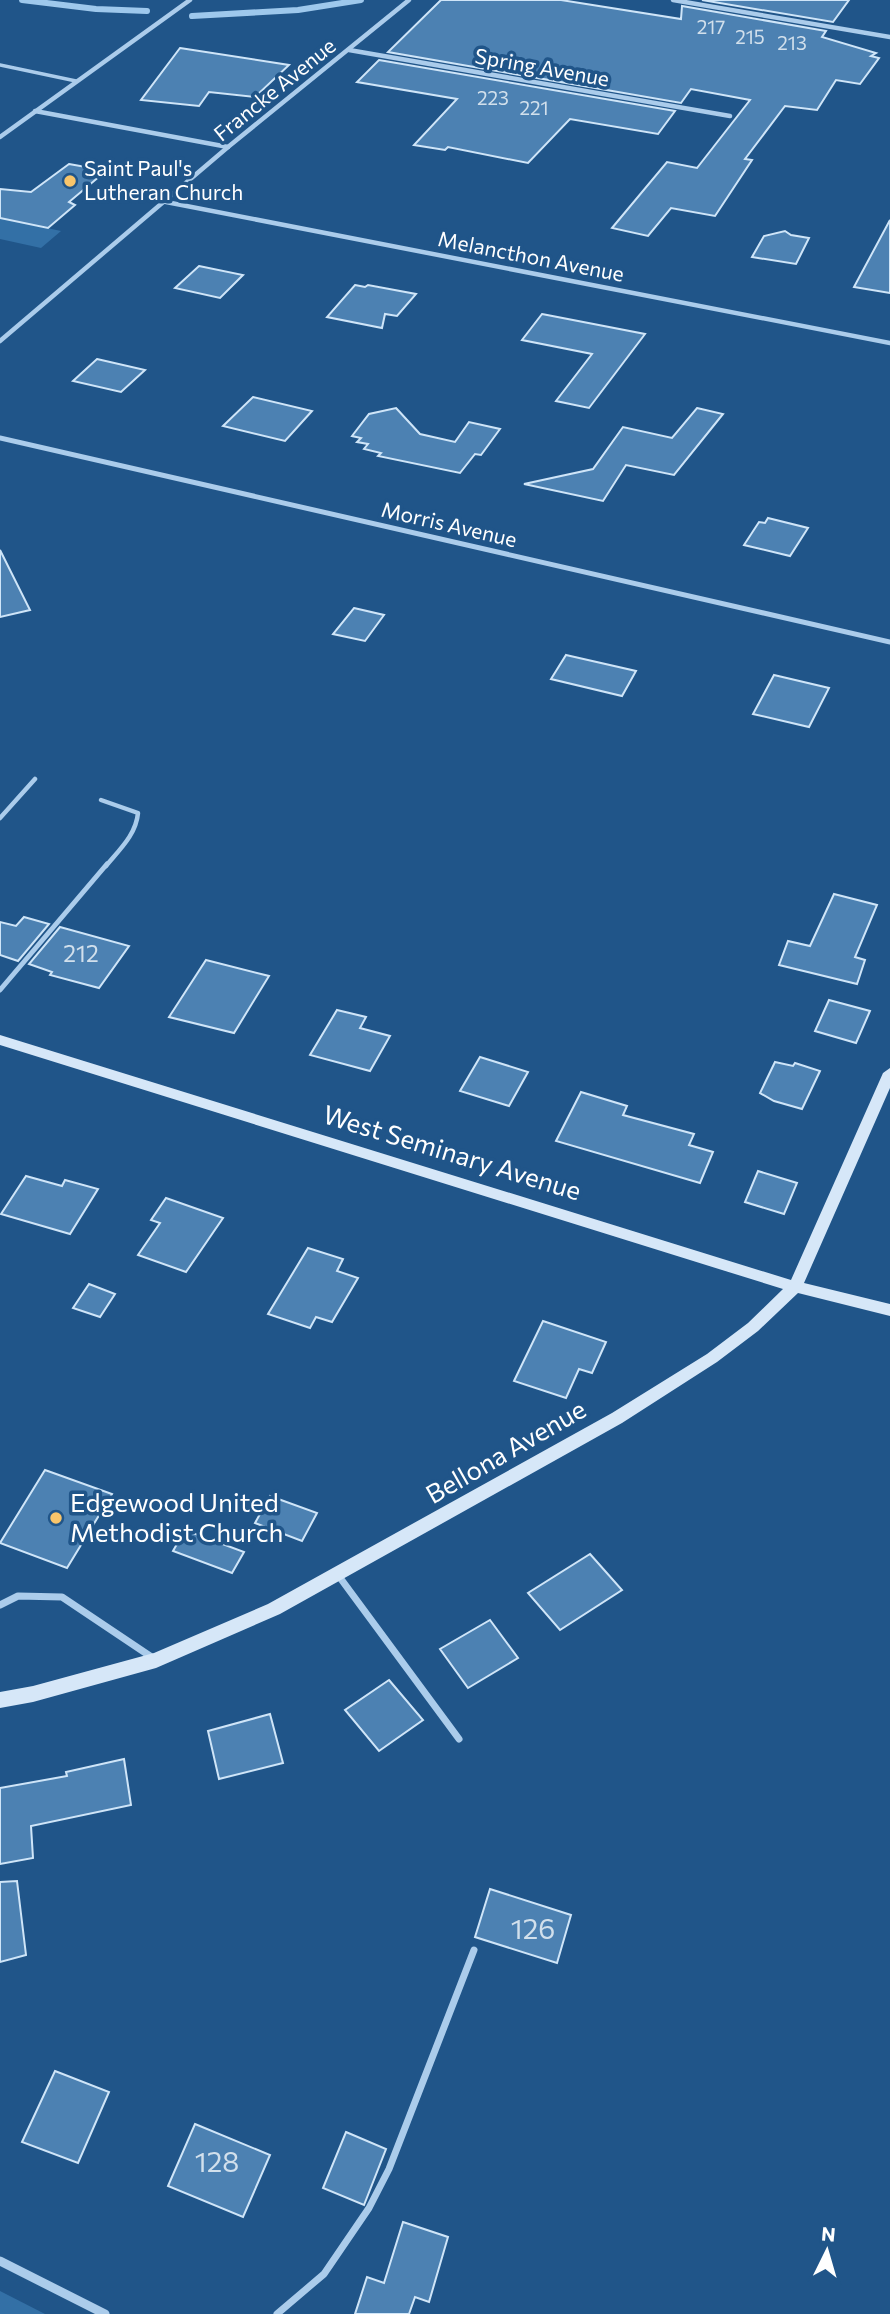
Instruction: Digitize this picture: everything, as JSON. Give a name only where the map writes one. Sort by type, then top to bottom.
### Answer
[{"type":"street","points":[[0,137],[190,0]]},
{"type":"street","name":"Francke Avenue","points":[[0,341],[228,147],[410,0]]},
{"type":"street","points":[[673,0],[890,37]]},
{"type":"street","name":"Spring Avenue","points":[[349,50],[730,116]]},
{"type":"street","points":[[35,111],[228,147]]},
{"type":"street","name":"Melancthon Avenue","points":[[166,202],[890,344]]},
{"type":"street","name":"Morris Avenue","points":[[0,438],[890,642]]},
{"type":"street","name":"West Seminary Avenue","points":[[0,1040],[795,1287],[890,1310]]},
{"type":"street","name":"Bellona Avenue","points":[[0,1700],[46,1691],[156,1660],[274,1609],[617,1418],[691,1371],[753,1327],[795,1287],[890,1073]]},
{"type":"street","points":[[0,2262],[105,2314]]},
{"type":"lane","points":[[0,65],[76,81]]},
{"type":"lane","points":[[0,818],[35,779]]},
{"type":"lane","points":[[0,990],[127,841],[137,824],[138,813],[101,800]]},
{"type":"lane","points":[[338,1575],[458,1739]]},
{"type":"lane","points":[[0,1605],[18,1596],[62,1597],[156,1660]]},
{"type":"lane","points":[[277,2314],[324,2274],[369,2208],[389,2169],[474,1950]]},
{"type":"shaded area","points":[[0,218],[61,231],[41,248],[0,239]]},
{"type":"shaded area","points":[[0,2291],[45,2314],[0,2314]]},
{"type":"building","points":[[441,0],[561,0],[681,19],[682,6],[826,31],[822,37],[876,53],[871,56],[879,58],[860,84],[836,80],[817,110],[785,106],[745,159],[752,160],[715,216],[671,208],[648,236],[612,228],[667,162],[697,168],[750,100],[691,89],[681,103],[388,52]]},
{"type":"building","points":[[702,0],[849,0],[833,22]]},
{"type":"building","points":[[180,48],[289,65],[255,97],[209,92],[199,106],[141,100]]},
{"type":"building","points":[[379,60],[675,111],[658,134],[570,119],[528,163],[448,147],[445,150],[414,145],[457,99],[357,82]]},
{"type":"building","points":[[69,164],[103,170],[97,175],[100,176],[69,202],[75,205],[48,228],[0,218],[0,189],[31,192]]},
{"type":"building","points":[[890,220],[890,293],[854,287]]},
{"type":"building","points":[[785,231],[791,235],[809,238],[796,264],[752,257],[764,236]]},
{"type":"building","points":[[199,266],[243,275],[220,298],[175,288]]},
{"type":"building","points":[[355,285],[416,294],[397,316],[385,314],[382,328],[327,317]]},
{"type":"building","points":[[542,314],[645,334],[589,408],[556,401],[592,354],[522,340]]},
{"type":"building","points":[[97,359],[145,370],[121,392],[73,381]]},
{"type":"building","points":[[253,397],[312,411],[285,441],[223,426]]},
{"type":"building","points":[[396,408],[420,434],[455,442],[469,422],[500,429],[481,455],[475,454],[460,473],[378,456],[381,453],[364,449],[368,444],[357,442],[361,438],[352,436],[369,414]]},
{"type":"building","points":[[697,408],[723,414],[674,475],[626,465],[603,501],[524,484],[593,469],[623,427],[672,438]]},
{"type":"building","points":[[768,518],[808,528],[790,556],[744,545],[759,522],[765,523]]},
{"type":"building","points":[[0,550],[30,610],[0,617]]},
{"type":"building","points":[[354,608],[384,615],[365,641],[333,634]]},
{"type":"building","points":[[566,655],[636,671],[622,696],[551,679]]},
{"type":"building","points":[[774,675],[829,688],[809,727],[753,714]]},
{"type":"building","points":[[834,894],[877,905],[855,957],[865,960],[857,984],[779,965],[788,941],[810,946]]},
{"type":"building","points":[[24,917],[49,924],[18,961],[0,955],[0,922],[16,926]]},
{"type":"building","points":[[60,927],[129,946],[99,988],[50,975],[52,972],[29,964]]},
{"type":"building","points":[[206,960],[269,976],[234,1033],[169,1017]]},
{"type":"building","points":[[829,1000],[870,1011],[856,1043],[815,1031]]},
{"type":"building","points":[[337,1010],[366,1017],[360,1028],[390,1036],[370,1071],[310,1055]]},
{"type":"building","points":[[480,1057],[528,1072],[509,1106],[460,1091]]},
{"type":"building","points":[[775,1062],[793,1066],[795,1063],[820,1071],[802,1109],[774,1101],[760,1093]]},
{"type":"building","points":[[581,1092],[627,1106],[623,1115],[694,1134],[689,1145],[713,1152],[700,1183],[556,1141]]},
{"type":"building","points":[[758,1171],[797,1183],[784,1214],[745,1202]]},
{"type":"building","points":[[26,1176],[62,1186],[65,1180],[98,1189],[70,1234],[1,1214]]},
{"type":"building","points":[[166,1198],[223,1218],[186,1272],[138,1255],[160,1223],[151,1220]]},
{"type":"building","points":[[308,1248],[343,1259],[337,1271],[358,1278],[332,1322],[316,1317],[310,1328],[268,1314]]},
{"type":"building","points":[[89,1284],[115,1294],[100,1317],[73,1308]]},
{"type":"building","points":[[543,1321],[606,1342],[592,1373],[579,1369],[566,1398],[514,1381]]},
{"type":"building","name":"Edgewood United Methodist Church","points":[[45,1470],[112,1494],[67,1568],[0,1543]]},
{"type":"building","points":[[270,1496],[317,1513],[302,1541],[255,1523]]},
{"type":"building","points":[[185,1530],[244,1552],[232,1573],[173,1551]]},
{"type":"building","points":[[590,1554],[622,1590],[560,1630],[528,1593]]},
{"type":"building","points":[[490,1620],[518,1658],[468,1688],[440,1649]]},
{"type":"building","points":[[389,1680],[423,1720],[379,1751],[345,1710]]},
{"type":"building","points":[[270,1714],[283,1763],[219,1779],[208,1731]]},
{"type":"building","points":[[124,1759],[131,1805],[31,1826],[33,1858],[0,1864],[0,1788],[67,1776],[66,1772]]},
{"type":"building","points":[[17,1881],[26,1955],[0,1962],[0,1882]]},
{"type":"building","points":[[490,1889],[571,1915],[557,1963],[475,1937]]},
{"type":"building","points":[[55,2071],[109,2092],[78,2163],[22,2142]]},
{"type":"building","points":[[195,2124],[270,2155],[243,2217],[168,2186]]},
{"type":"building","points":[[346,2132],[386,2149],[364,2205],[323,2188]]},
{"type":"building","points":[[403,2222],[448,2237],[429,2302],[415,2297],[409,2314],[355,2314],[367,2277],[384,2283]]},
{"type":"waterway","points":[[22,0],[96,9],[147,11]]},
{"type":"waterway","points":[[192,16],[298,10],[361,0]]},
{"type":"place","name":"Saint Paul's Lutheran Church","points":[[70,181]]},
{"type":"place","name":"Edgewood United Methodist Church","points":[[56,1518]]}]
